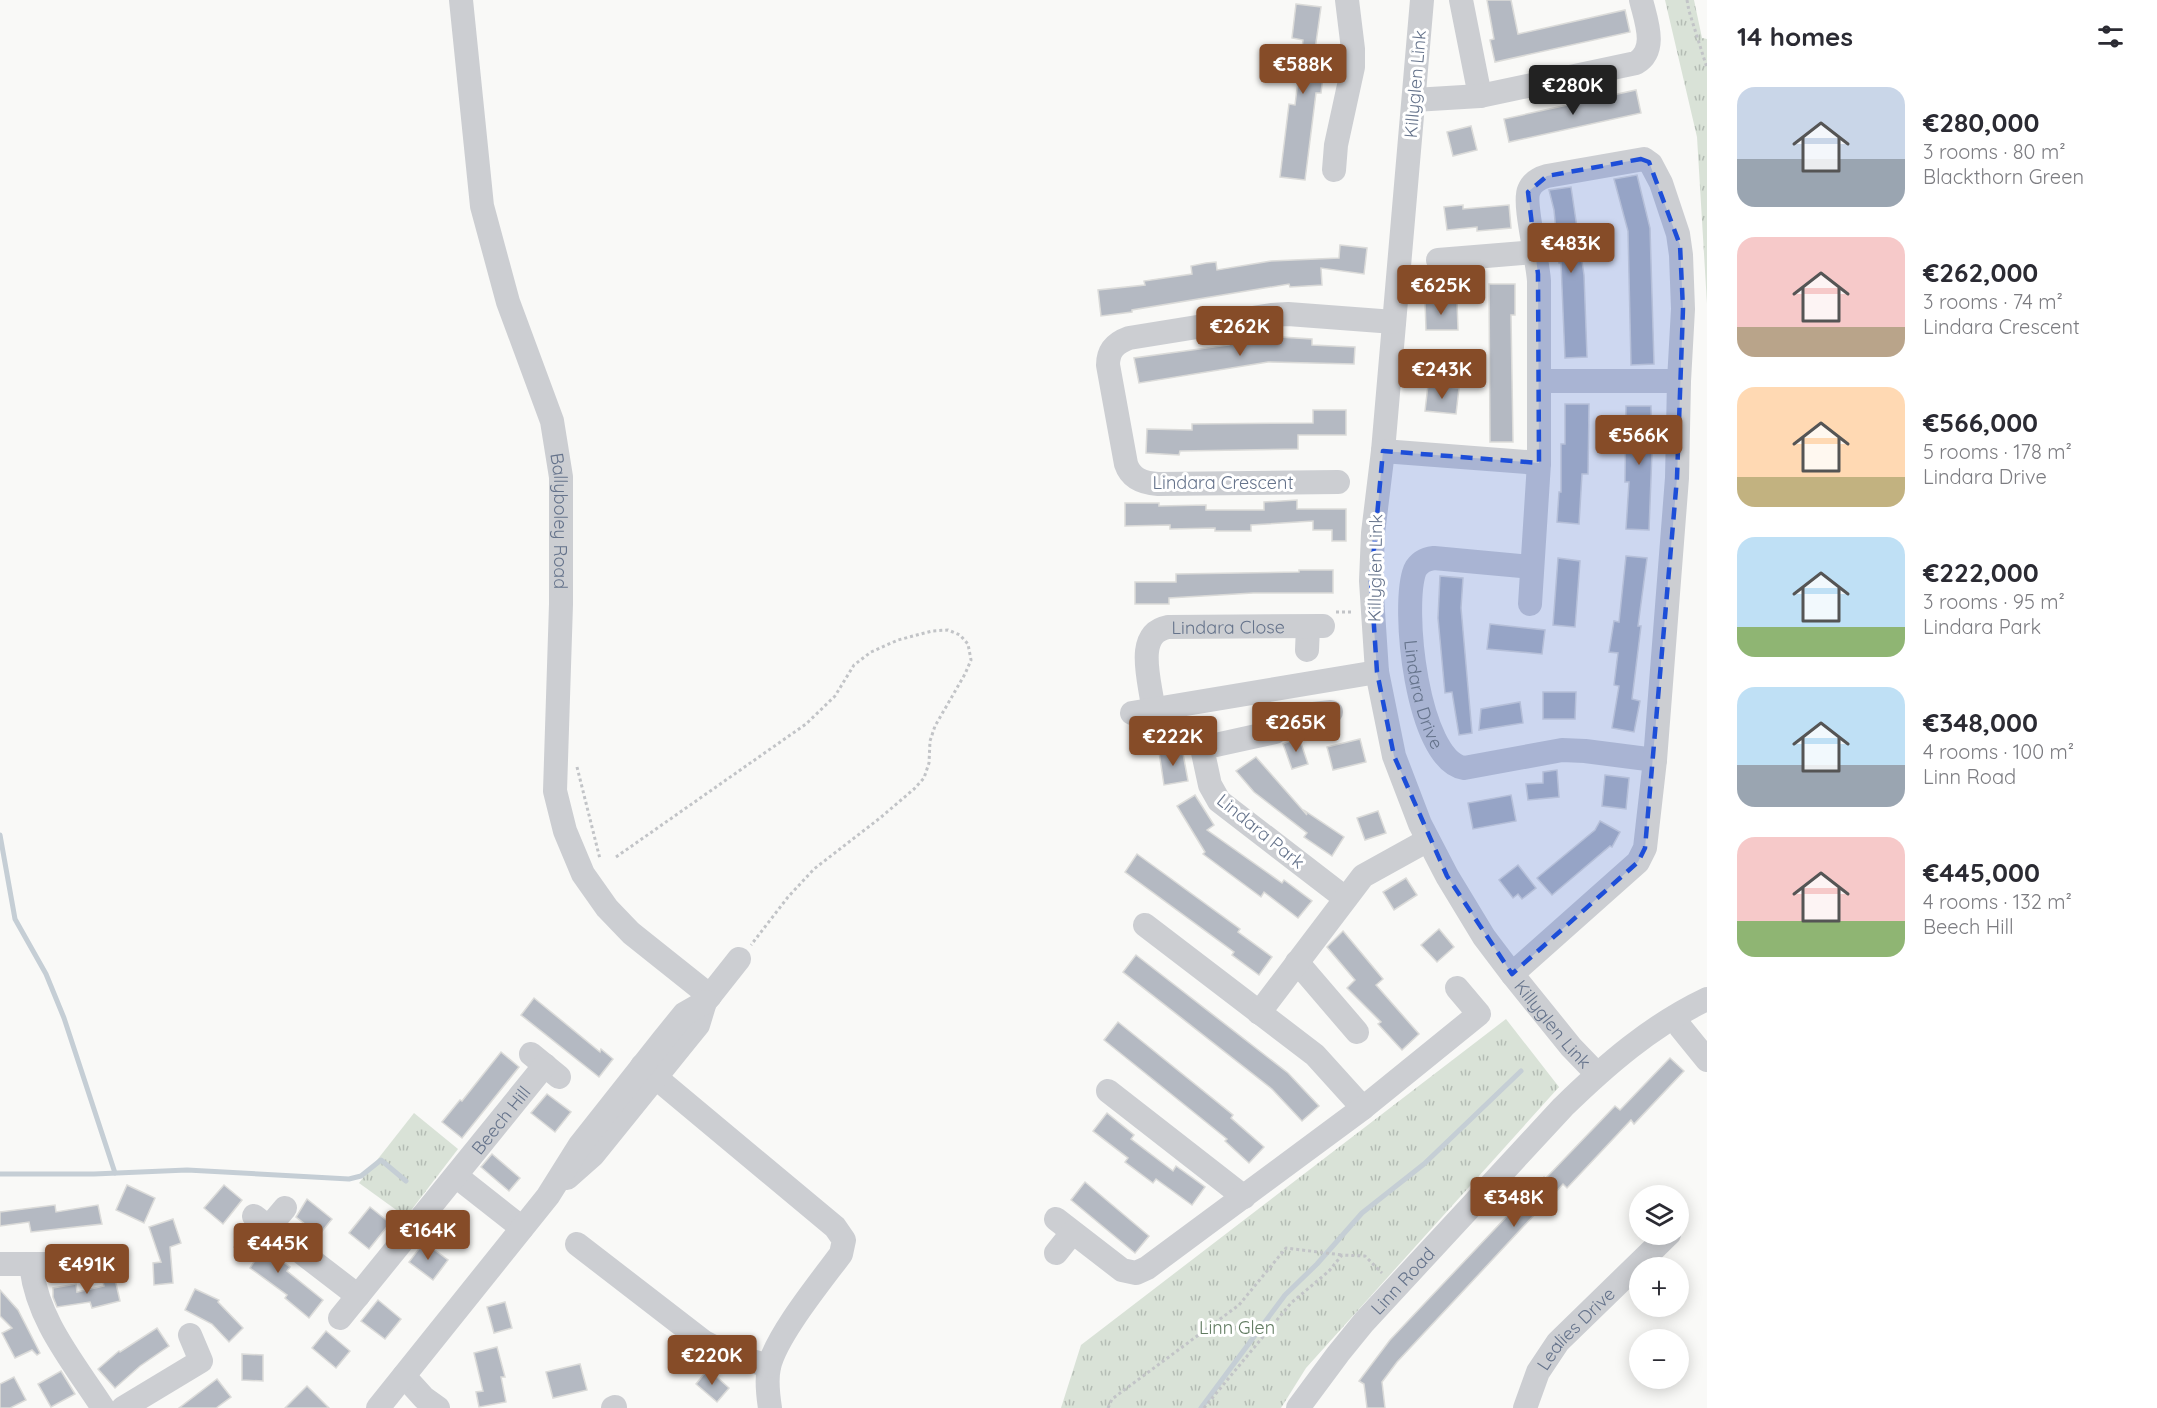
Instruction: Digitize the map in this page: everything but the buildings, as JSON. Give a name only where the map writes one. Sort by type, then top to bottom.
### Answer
[{"type":"street","name":"Ballyboley Road","points":[[461,0],[482,206],[508,302],[552,421],[561,477],[561,604],[555,791],[565,831],[583,874],[607,908],[624,941],[707,999]]},
{"type":"street","points":[[1334,170],[1336,145],[1353,67],[1347,0]]},
{"type":"street","name":"Killyglen Link","points":[[1422,0],[1383,451],[1373,533],[1371,581],[1377,672],[1394,756],[1428,840],[1484,937],[1571,1047],[1597,1074]]},
{"type":"street","points":[[1461,0],[1480,96]]},
{"type":"street","points":[[1414,100],[1480,96],[1638,62],[1645,55],[1649,44],[1641,0]]},
{"type":"street","points":[[1512,974],[1640,859],[1645,848],[1655,760],[1677,478],[1683,309],[1680,245],[1661,183],[1649,162],[1641,159],[1546,176],[1529,188],[1527,201],[1538,274],[1539,381],[1539,463],[1530,604]]},
{"type":"street","points":[[1437,260],[1536,252]]},
{"type":"street","name":"Lindara Crescent","points":[[1338,482],[1158,484],[1138,480],[1126,464],[1108,356],[1115,345],[1129,338],[1271,315],[1288,314],[1394,322]]},
{"type":"street","points":[[1539,381],[1679,381]]},
{"type":"street","points":[[1383,451],[1539,463]]},
{"type":"street","name":"Lindara Drive","points":[[1532,567],[1434,558],[1424,560],[1417,568],[1411,609],[1415,673],[1425,717],[1440,748],[1450,762],[1464,768],[1562,750],[1655,760]]},
{"type":"street","name":"Lindara Close","points":[[1313,635],[1168,627],[1159,630],[1151,637],[1146,649],[1142,710],[1377,672]]},
{"type":"street","name":"Lindara Park","points":[[1331,712],[1305,715],[1292,720],[1275,732],[1202,748],[1210,784],[1220,801],[1345,898]]},
{"type":"street","points":[[1259,1013],[1363,876],[1428,840]]},
{"type":"street","points":[[1145,925],[1323,1062],[1363,1108]]},
{"type":"street","points":[[378,1408],[548,1196],[593,1155],[649,1072],[698,1025],[707,999],[739,960]]},
{"type":"street","points":[[1297,962],[1357,1032]]},
{"type":"street","points":[[1056,1253],[1064,1226],[1122,1270],[1138,1272],[1147,1268],[1363,1108],[1479,1014],[1457,988]]},
{"type":"street","name":"Linn Road","points":[[1300,1407],[1338,1354],[1396,1286],[1563,1107],[1597,1074],[1638,1041],[1707,999]]},
{"type":"street","points":[[1674,1017],[1707,1060]]},
{"type":"street","name":"Beech Hill","points":[[340,1318],[545,1065]]},
{"type":"street","points":[[649,1072],[827,1220],[844,1240],[840,1254],[787,1331],[769,1366],[767,1389],[770,1408]]},
{"type":"street","points":[[1108,1090],[1244,1197]]},
{"type":"street","points":[[456,1176],[522,1228]]},
{"type":"street","points":[[285,1208],[262,1222],[358,1296]]},
{"type":"street","points":[[577,1244],[704,1342],[728,1354],[769,1366]]},
{"type":"street","name":"Lealies Drive","points":[[1525,1408],[1538,1372],[1558,1342],[1658,1245]]},
{"type":"street","points":[[0,1264],[112,1258]]},
{"type":"street","points":[[31,1264],[35,1293],[43,1315],[103,1408]]},
{"type":"street","points":[[123,1408],[201,1361],[190,1335]]},
{"type":"street","points":[[404,1376],[424,1398],[438,1408]]},
{"type":"path","points":[[1688,0],[1689,11],[1707,68]]},
{"type":"path","points":[[1313,635],[1334,612],[1373,612]]},
{"type":"path","points":[[616,857],[806,724],[826,706],[854,665],[871,652],[898,640],[932,631],[948,630],[960,635],[969,644],[971,660],[935,726],[924,778],[880,818],[813,869],[739,960]]},
{"type":"path","points":[[575,758],[601,863]]},
{"type":"path","points":[[1108,1408],[1112,1399],[1239,1305],[1286,1248],[1365,1256],[1396,1286]]},
{"type":"path","points":[[1204,1408],[1291,1303],[1329,1271],[1342,1255]]},
{"type":"highlighted area","points":[[1641,159],[1649,162],[1680,245],[1683,309],[1677,478],[1645,848],[1638,862],[1512,974],[1447,876],[1394,756],[1377,672],[1371,581],[1383,451],[1539,463],[1538,274],[1528,192],[1547,176]]},
{"type":"green space","points":[[1665,0],[1694,0],[1702,38],[1707,39],[1707,304],[1697,137]]},
{"type":"green space","name":"Linn Glen","points":[[1506,1019],[1559,1087],[1306,1368],[1281,1408],[1061,1408],[1081,1345]]},
{"type":"green space","points":[[414,1113],[458,1149],[406,1217],[359,1183]]},
{"type":"waterway","points":[[0,835],[15,919],[46,974],[64,1018],[115,1173]]},
{"type":"waterway","points":[[1201,1408],[1285,1295],[1317,1264],[1362,1213],[1424,1164],[1521,1071]]},
{"type":"waterway","points":[[0,1174],[94,1174],[187,1170],[349,1179],[361,1176],[381,1160],[406,1181]]}]
